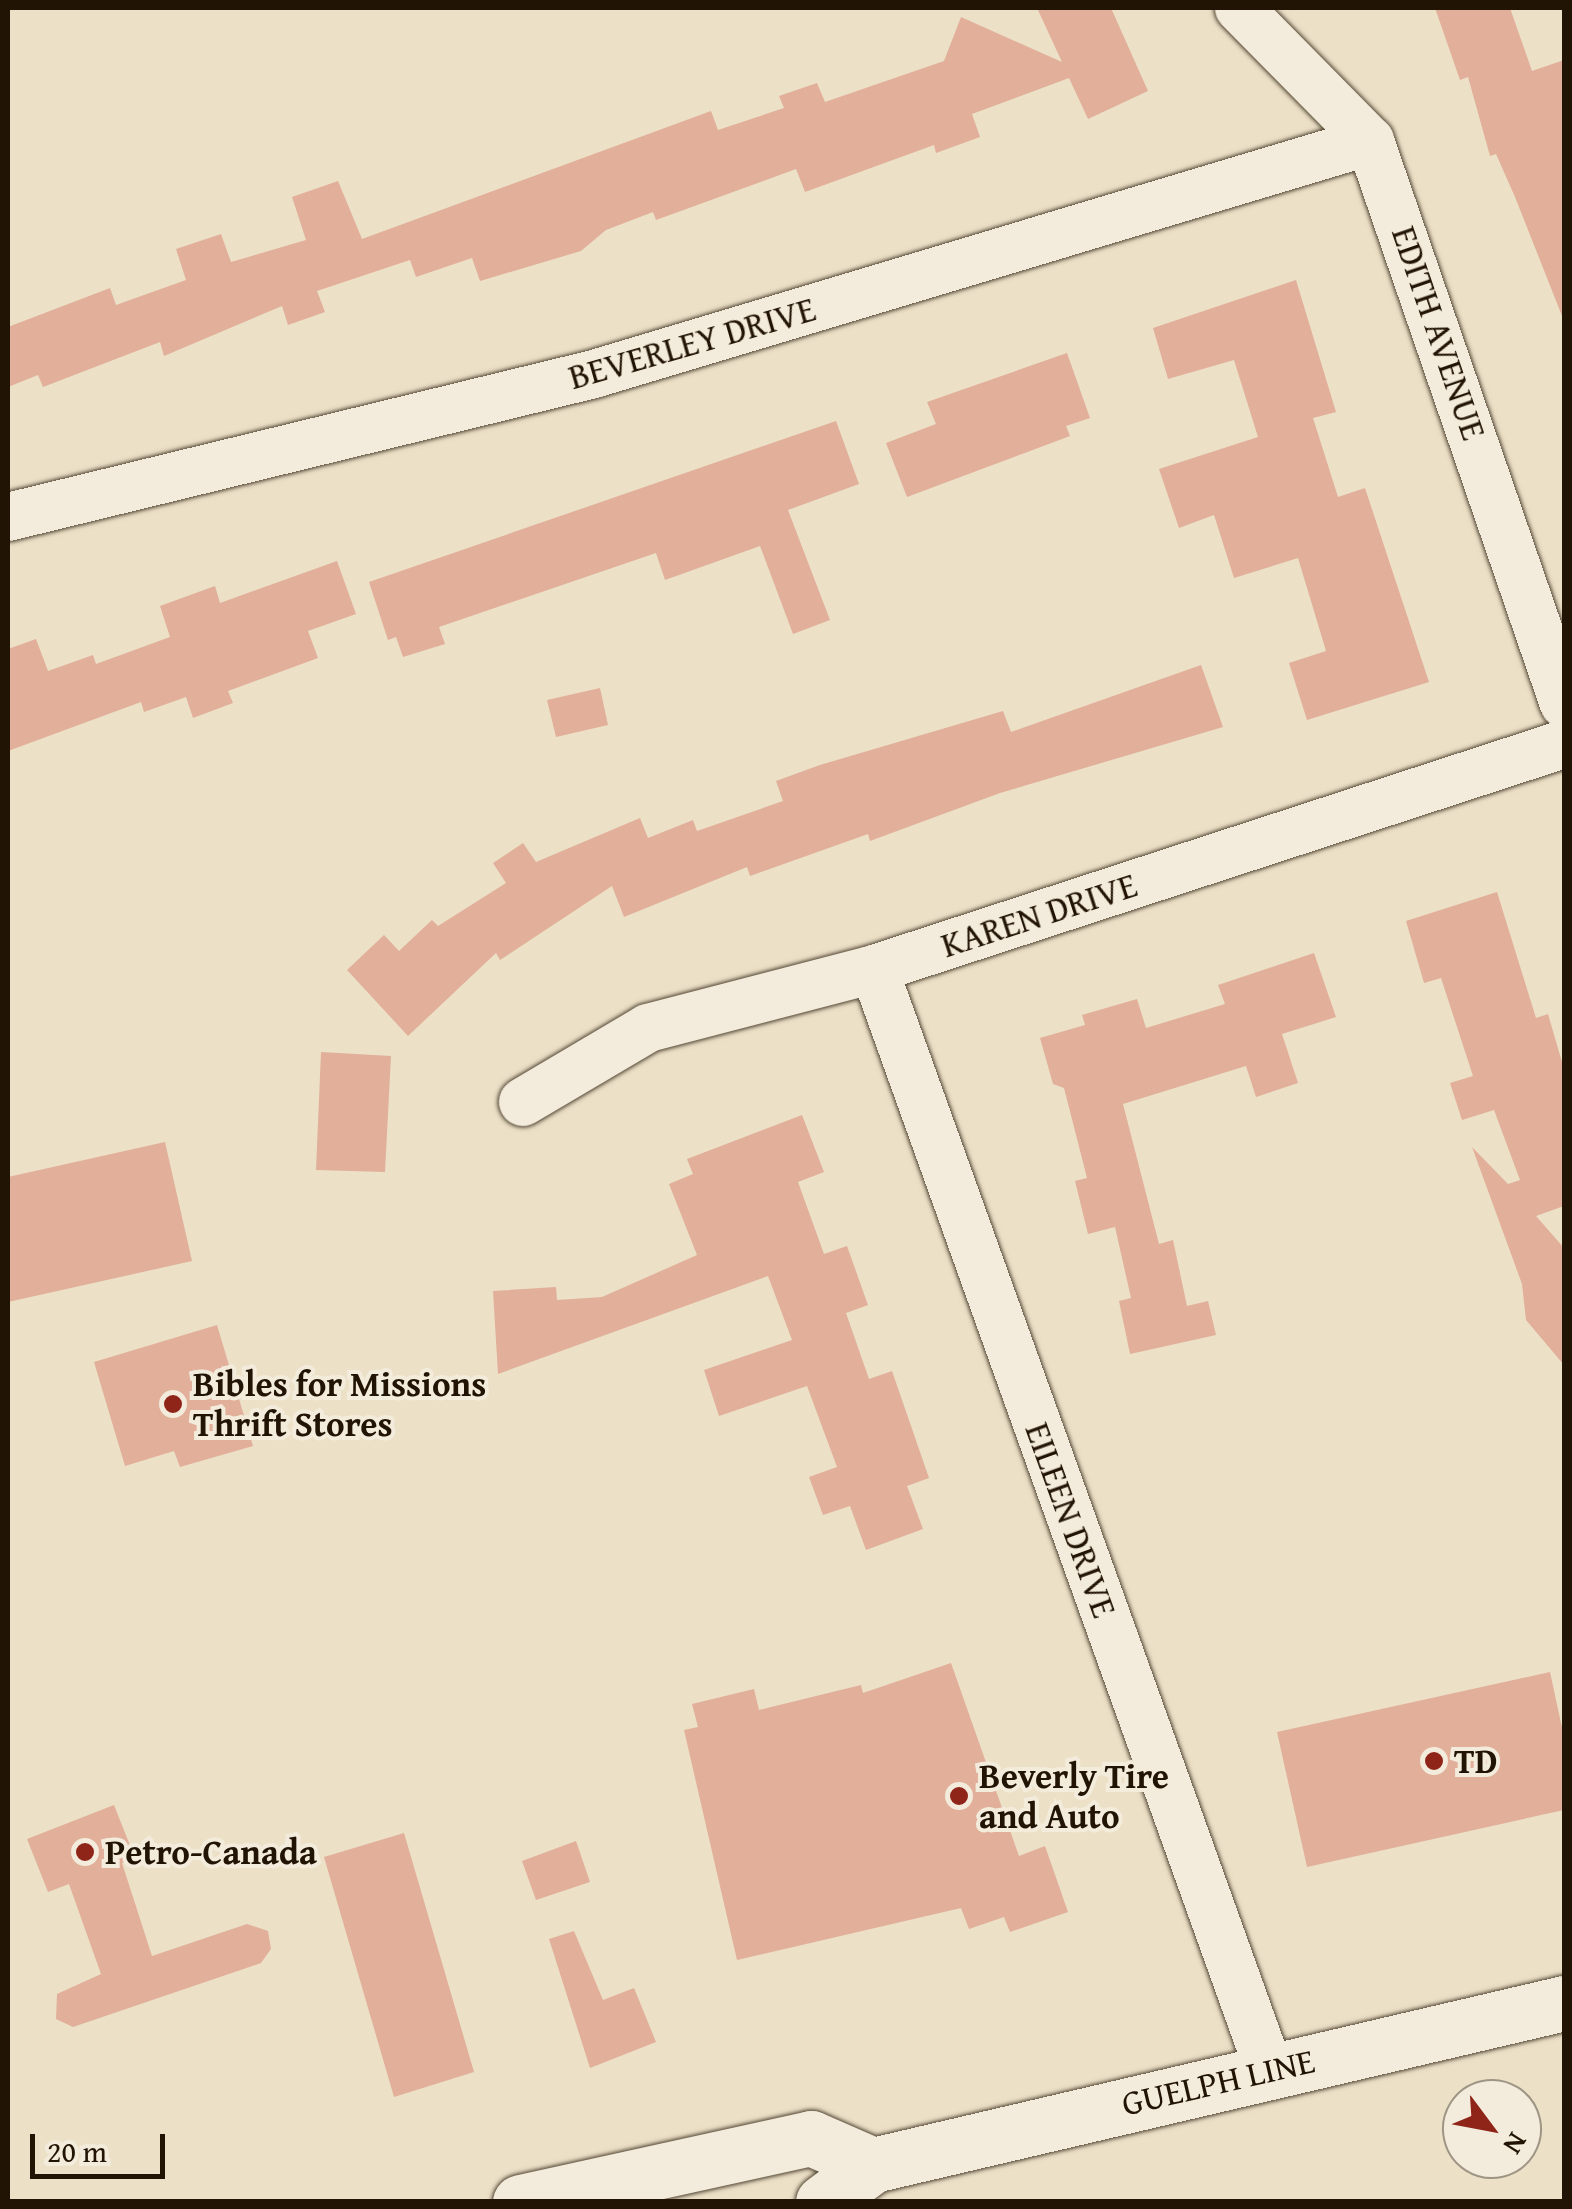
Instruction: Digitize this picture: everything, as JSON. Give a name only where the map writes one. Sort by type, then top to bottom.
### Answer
[{"type":"main road","name":"GUELPH LINE","points":[[823,2202],[873,2165],[1564,2004]]},
{"type":"main road","points":[[520,2202],[811,2138],[873,2165]]},
{"type":"street","name":"EDITH AVENUE","points":[[1238,8],[1370,140],[1564,704]]},
{"type":"street","name":"BEVERLEY DRIVE","points":[[8,516],[594,374],[1370,140]]},
{"type":"street","name":"KAREN DRIVE","points":[[522,1102],[648,1028],[874,969],[1564,744]]},
{"type":"street","name":"EILEEN DRIVE","points":[[874,969],[1268,2070]]},
{"type":"building","points":[[1037,8],[1111,8],[1148,91],[1088,119],[1069,78],[972,114],[980,137],[936,153],[934,145],[805,192],[796,169],[656,220],[653,212],[606,230],[581,251],[480,281],[472,258],[416,277],[410,260],[317,291],[325,312],[288,325],[282,306],[164,356],[160,342],[43,387],[38,375],[8,387],[8,327],[110,288],[116,305],[186,280],[176,249],[221,234],[231,262],[306,240],[292,197],[338,181],[362,239],[711,111],[718,130],[784,108],[779,96],[817,83],[825,102],[944,61],[961,17],[1062,62]]},
{"type":"building","points":[[1435,8],[1510,8],[1532,71],[1564,60],[1564,321],[1496,154],[1490,156],[1468,77],[1460,80]]},
{"type":"building","points":[[1296,280],[1336,412],[1313,418],[1338,497],[1365,488],[1429,682],[1307,720],[1289,663],[1326,651],[1298,558],[1234,578],[1214,515],[1179,528],[1159,469],[1258,437],[1234,360],[1168,379],[1153,328]]},
{"type":"building","points":[[1067,353],[1090,418],[1066,426],[1070,436],[907,497],[886,443],[936,424],[927,402]]},
{"type":"building","points":[[836,421],[859,484],[788,510],[830,620],[793,634],[760,546],[665,580],[656,553],[439,627],[445,644],[403,657],[396,637],[388,640],[369,582]]},
{"type":"building","points":[[337,561],[356,614],[308,631],[318,658],[228,691],[233,703],[193,718],[186,697],[144,712],[141,702],[8,751],[8,649],[36,639],[48,671],[93,655],[96,664],[170,637],[160,606],[215,586],[220,603]]},
{"type":"building","points":[[1201,665],[1223,727],[1000,793],[870,841],[868,834],[750,876],[747,867],[624,917],[612,886],[500,960],[496,953],[408,1036],[347,970],[384,935],[399,951],[432,920],[438,926],[506,883],[493,863],[523,843],[536,862],[640,818],[648,838],[693,820],[697,831],[783,801],[776,781],[820,765],[1003,711],[1011,732]]},
{"type":"building","points":[[600,688],[608,725],[556,737],[547,700]]},
{"type":"building","points":[[1497,892],[1536,1018],[1548,1014],[1564,1069],[1564,1206],[1536,1216],[1564,1248],[1564,1365],[1526,1320],[1522,1284],[1472,1147],[1508,1184],[1520,1180],[1494,1110],[1462,1120],[1450,1083],[1473,1076],[1441,978],[1424,983],[1406,921]]},
{"type":"building","points":[[1314,953],[1336,1017],[1282,1034],[1298,1083],[1256,1097],[1246,1066],[1123,1104],[1159,1244],[1173,1240],[1187,1306],[1208,1301],[1216,1335],[1130,1354],[1119,1301],[1131,1298],[1115,1227],[1088,1234],[1075,1181],[1087,1178],[1064,1088],[1053,1084],[1040,1038],[1085,1025],[1082,1015],[1137,999],[1146,1028],[1225,1004],[1218,985]]},
{"type":"building","points":[[321,1052],[391,1056],[385,1172],[316,1170]]},
{"type":"building","points":[[802,1115],[824,1172],[798,1182],[824,1254],[847,1246],[868,1305],[846,1313],[869,1379],[892,1371],[929,1478],[907,1486],[923,1529],[866,1550],[850,1506],[823,1515],[809,1477],[837,1467],[807,1386],[719,1416],[704,1370],[792,1340],[768,1276],[498,1374],[493,1291],[556,1287],[557,1300],[602,1297],[697,1255],[669,1184],[693,1174],[687,1159]]},
{"type":"building","points":[[165,1142],[192,1261],[8,1302],[8,1177]]},
{"type":"building","name":"Bibles for Missions Thrift Stores","points":[[217,1325],[253,1446],[180,1467],[174,1451],[125,1466],[94,1362]]},
{"type":"building","points":[[951,1663],[1019,1856],[1045,1846],[1068,1912],[1010,1932],[1004,1917],[969,1929],[961,1908],[737,1960],[684,1730],[698,1727],[692,1704],[754,1689],[759,1710],[861,1685],[863,1693]]},
{"type":"building","points":[[1550,1672],[1564,1737],[1564,1810],[1307,1867],[1277,1732]]},
{"type":"building","points":[[114,1805],[135,1858],[122,1863],[152,1956],[247,1924],[268,1931],[271,1949],[261,1963],[73,2027],[56,2019],[57,1994],[101,1974],[69,1884],[48,1892],[27,1839]]},
{"type":"building","points":[[404,1833],[474,2072],[394,2097],[324,1857]]},
{"type":"building","points":[[576,1841],[590,1882],[536,1900],[522,1861]]},
{"type":"building","points":[[574,1931],[603,2000],[634,1988],[656,2042],[590,2068],[549,1939]]},
{"type":"place","name":"Bibles for Missions Thrift Stores","points":[[173,1404]]},
{"type":"place","name":"TD","points":[[1434,1761]]},
{"type":"place","name":"Beverly Tire and Auto","points":[[959,1796]]},
{"type":"place","name":"Petro-Canada","points":[[85,1852]]}]
